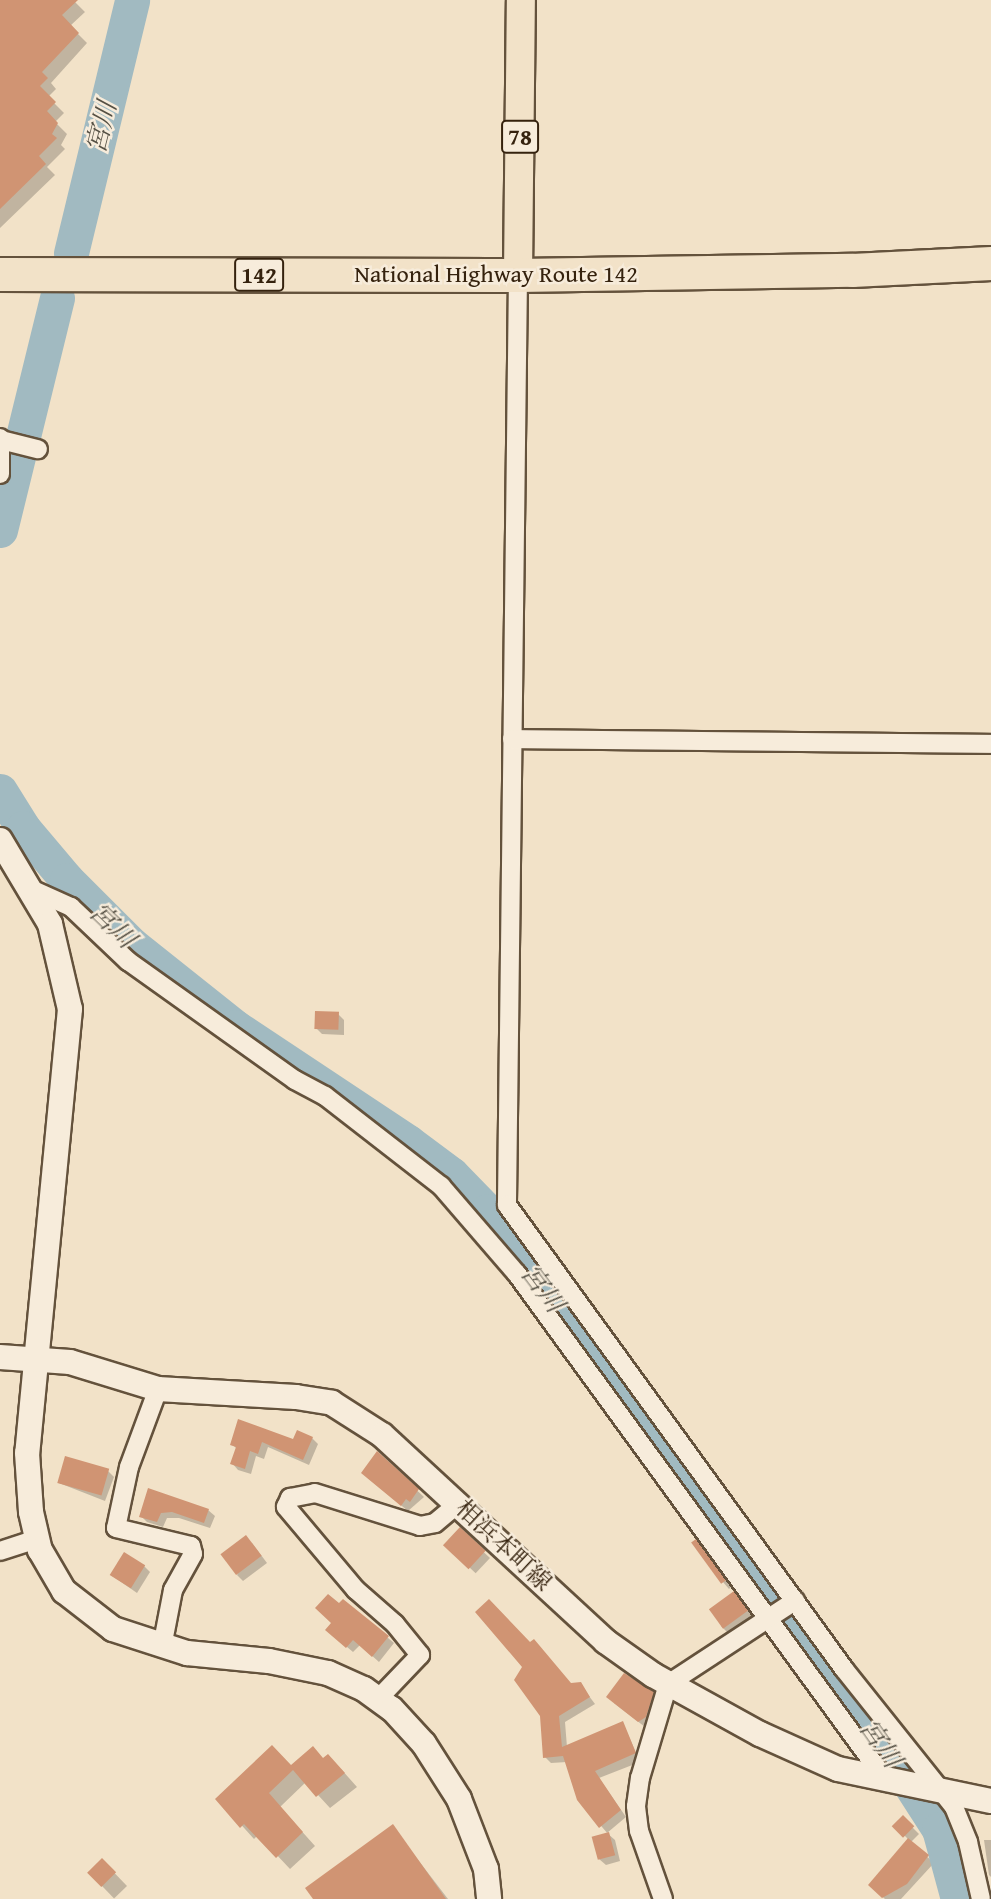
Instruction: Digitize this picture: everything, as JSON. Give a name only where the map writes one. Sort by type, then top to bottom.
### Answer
[{"type":"highway","name":"National Highway Route 142","points":[[0,274],[518,275],[852,270],[991,262]]},
{"type":"main road","name":"78","points":[[518,275],[522,0]]},
{"type":"street","points":[[518,275],[507,1205],[792,1603],[935,1791],[959,1815],[981,1899]]},
{"type":"street","points":[[0,474],[4,440],[34,448]]},
{"type":"street","points":[[512,739],[991,744]]},
{"type":"street","points":[[0,840],[33,890],[59,947],[71,1026],[27,1453],[37,1539],[55,1579],[93,1618],[162,1647],[304,1667],[347,1680],[379,1699],[409,1725],[460,1799],[486,1869],[489,1899]]},
{"type":"street","points":[[33,890],[71,907],[128,961],[295,1080],[325,1096],[442,1186],[517,1274],[893,1783]]},
{"type":"street","name":"相浜本町線","points":[[0,1357],[70,1362],[158,1389],[305,1397],[332,1403],[382,1434],[605,1641],[668,1684],[816,1759],[893,1783],[988,1797]]},
{"type":"street","points":[[158,1389],[129,1467],[116,1528],[191,1546],[193,1554],[173,1590],[162,1647]]},
{"type":"street","points":[[379,1699],[419,1655],[395,1624],[356,1590],[286,1507],[290,1498],[315,1493],[420,1526],[435,1523],[459,1503]]},
{"type":"street","points":[[0,1551],[37,1539]]},
{"type":"street","points":[[663,1899],[639,1831],[636,1806],[668,1684],[792,1603]]},
{"type":"building","points":[[0,0],[78,0],[62,15],[79,33],[42,72],[48,78],[40,86],[56,102],[47,111],[58,123],[52,134],[57,138],[39,156],[46,164],[0,209]]},
{"type":"building","points":[[315,1011],[339,1012],[338,1030],[314,1029]]},
{"type":"building","points":[[238,1419],[293,1439],[297,1430],[313,1437],[303,1460],[262,1442],[258,1454],[250,1451],[245,1469],[230,1464],[236,1447],[230,1445]]},
{"type":"building","points":[[377,1451],[419,1489],[410,1502],[406,1499],[401,1506],[361,1473]]},
{"type":"building","points":[[65,1456],[109,1469],[102,1496],[57,1483]]},
{"type":"building","points":[[148,1488],[209,1509],[204,1523],[172,1512],[161,1513],[157,1522],[139,1517]]},
{"type":"building","points":[[460,1527],[486,1551],[469,1569],[443,1545]]},
{"type":"building","points":[[246,1535],[262,1556],[236,1575],[220,1554]]},
{"type":"building","points":[[696,1539],[726,1580],[721,1584],[691,1543]]},
{"type":"building","points":[[124,1552],[145,1565],[131,1588],[110,1575]]},
{"type":"building","points":[[734,1591],[748,1610],[723,1629],[709,1609]]},
{"type":"building","points":[[328,1594],[339,1603],[343,1599],[389,1636],[372,1657],[353,1640],[346,1648],[325,1630],[331,1623],[315,1608]]},
{"type":"building","points":[[489,1599],[530,1642],[534,1639],[571,1683],[581,1682],[590,1697],[559,1716],[562,1747],[623,1721],[636,1753],[595,1771],[621,1810],[599,1828],[577,1800],[563,1756],[543,1758],[540,1716],[514,1680],[522,1667],[475,1612]]},
{"type":"building","points":[[624,1673],[654,1692],[646,1717],[638,1722],[606,1697]]},
{"type":"building","points":[[272,1745],[291,1765],[313,1746],[323,1758],[328,1754],[345,1773],[316,1797],[293,1770],[269,1793],[303,1832],[276,1858],[244,1824],[240,1828],[215,1799]]},
{"type":"building","points":[[903,1815],[914,1826],[903,1838],[892,1826]]},
{"type":"building","points":[[393,1824],[446,1899],[313,1899],[305,1888]]},
{"type":"building","points":[[609,1832],[615,1855],[598,1860],[592,1837]]},
{"type":"building","points":[[908,1838],[929,1855],[907,1884],[882,1898],[868,1885]]},
{"type":"building","points":[[102,1858],[116,1872],[101,1887],[87,1873]]},
{"type":"waterway","name":"宮川","points":[[71,253],[132,0]]},
{"type":"waterway","name":"宮川","points":[[0,530],[57,298]]},
{"type":"waterway","name":"宮川","points":[[0,791],[23,828],[67,880],[132,945],[235,1027],[408,1142],[451,1174],[487,1211],[890,1753],[939,1829],[958,1899]]}]
